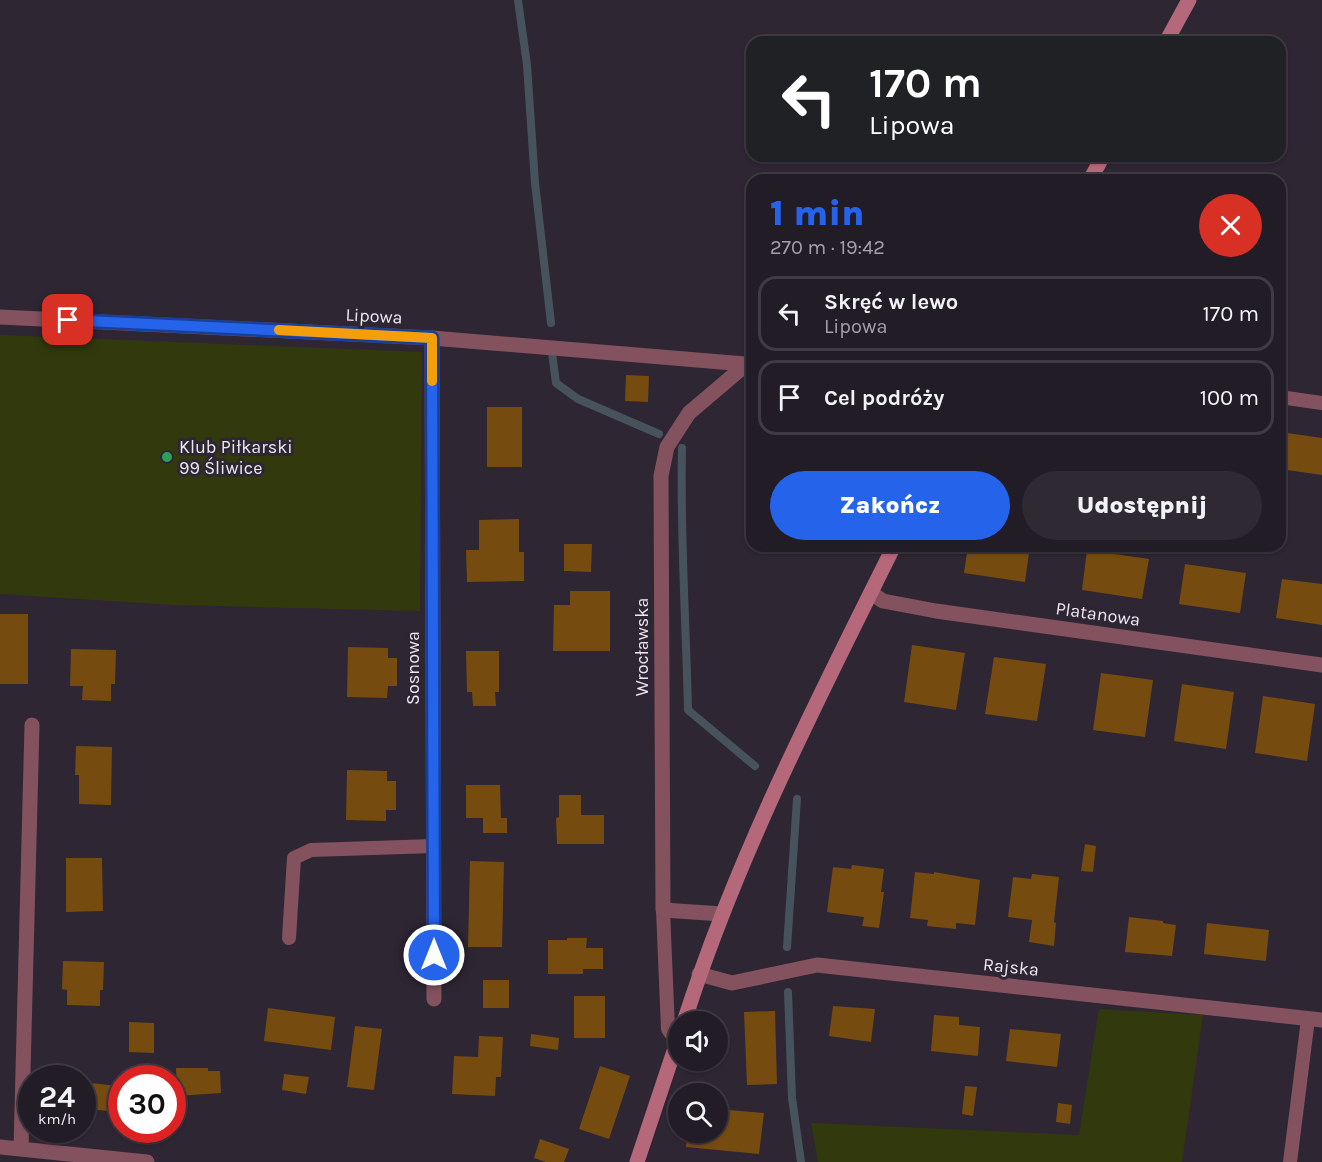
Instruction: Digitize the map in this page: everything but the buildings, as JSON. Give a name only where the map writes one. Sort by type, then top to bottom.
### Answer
[{"type":"street","points":[[1169,36],[1189,0]]},
{"type":"street","name":"Lipowa","points":[[0,317],[432,338],[746,362]]},
{"type":"street","name":"Sosnowa","points":[[432,338],[434,999]]},
{"type":"street","name":"Wrocławska","points":[[663,910],[661,476],[667,447],[690,413],[746,364]]},
{"type":"street","points":[[687,1011],[722,914],[772,795],[891,552]]},
{"type":"street","name":"Platanowa","points":[[871,593],[883,601],[936,611],[1322,665]]},
{"type":"street","points":[[21,1149],[32,725]]},
{"type":"street","points":[[663,910],[722,914]]},
{"type":"street","name":"Rajska","points":[[699,974],[732,983],[817,965],[1315,1020]]},
{"type":"street","points":[[637,1162],[668,1068]]},
{"type":"street","points":[[0,1147],[147,1162]]},
{"type":"lane","points":[[1286,398],[1322,403]]},
{"type":"lane","points":[[289,938],[294,858],[311,850],[434,846]]},
{"type":"lane","points":[[663,910],[668,1029]]},
{"type":"lane","points":[[1290,1162],[1315,1020]]},
{"type":"green space","points":[[0,335],[422,352],[420,611],[174,605],[0,594]]},
{"type":"green space","points":[[1099,1009],[1203,1015],[1182,1162],[818,1162],[811,1123],[1079,1135]]},
{"type":"waterway","points":[[518,0],[527,65],[535,183],[551,323]]},
{"type":"waterway","points":[[552,353],[556,383],[578,399],[659,434]]},
{"type":"waterway","points":[[682,448],[682,546],[688,710],[755,766]]},
{"type":"waterway","points":[[787,947],[797,799]]},
{"type":"waterway","points":[[788,992],[792,1098],[801,1162]]},
{"type":"slow traffic","points":[[279,330],[432,338],[432,381]]},
{"type":"place","name":"Klub Piłkarski 99 Śliwice","points":[[167,457]]},
{"type":"route","points":[[68,320],[432,338],[434,955]]}]
